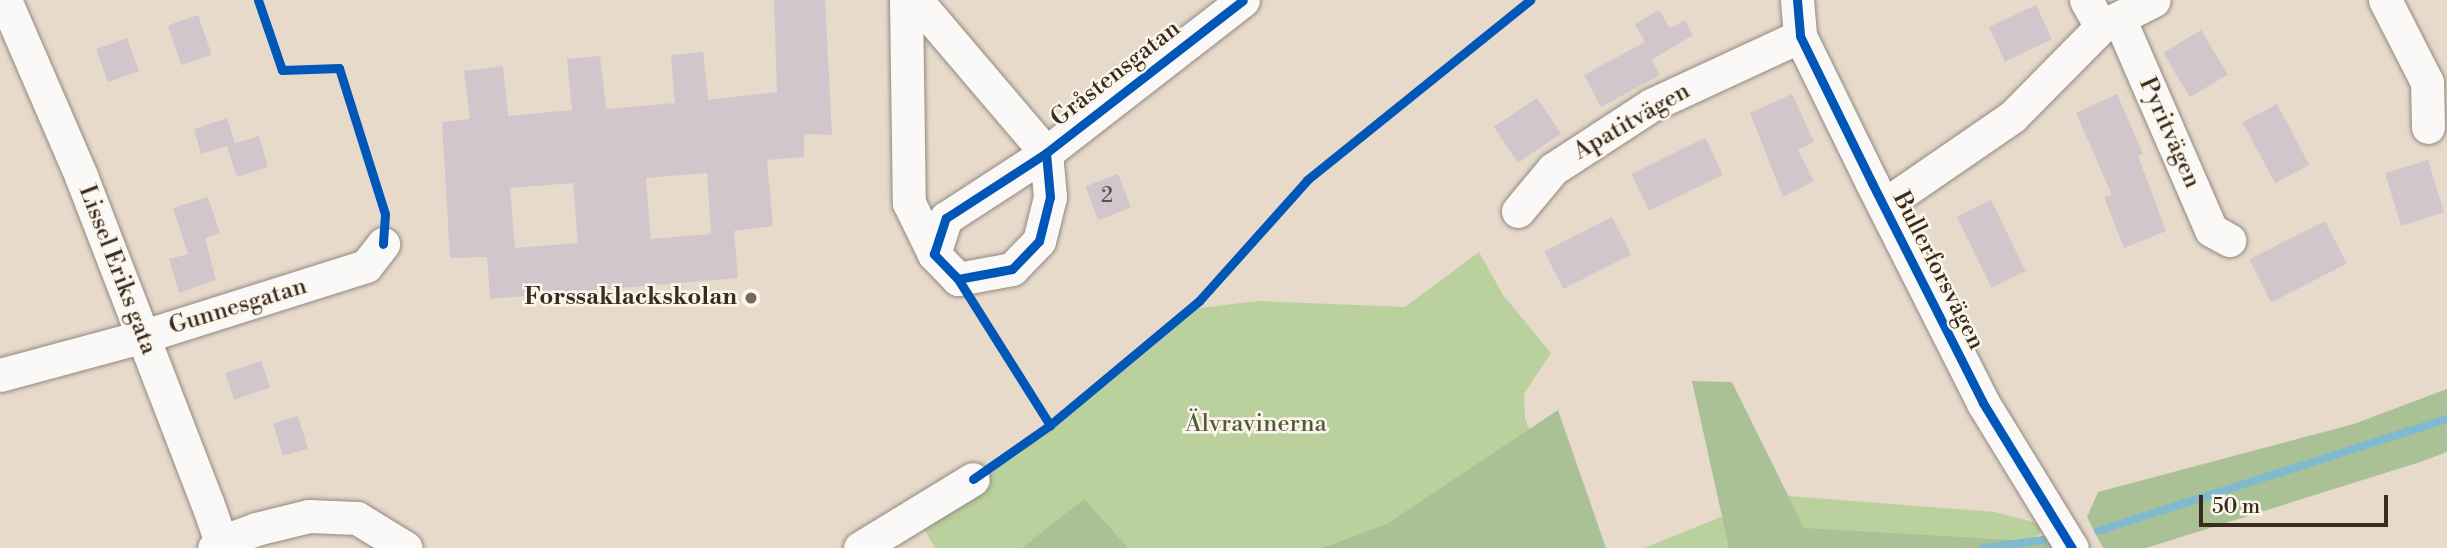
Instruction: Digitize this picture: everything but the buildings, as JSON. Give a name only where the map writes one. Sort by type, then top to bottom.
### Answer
[{"type":"street","points":[[0,2],[6,0]]},
{"type":"street","name":"Lissel Eriks gata","points":[[6,0],[81,176],[219,546]]},
{"type":"street","points":[[906,0],[909,203],[934,254]]},
{"type":"street","points":[[916,0],[1046,153]]},
{"type":"street","name":"Gråstensgatan","points":[[1046,153],[1050,197],[1039,241],[1012,269],[958,279],[934,254],[946,218],[1046,153],[1207,11],[1243,0]]},
{"type":"street","name":"Bullerforsvägen","points":[[1797,0],[1800,36],[1884,205],[1983,402],[2072,548]]},
{"type":"street","points":[[1884,205],[2012,117],[2102,15],[2154,0]]},
{"type":"street","points":[[2385,0],[2427,82],[2428,127]]},
{"type":"street","name":"Pyritvägen","points":[[2102,15],[2211,230],[2229,240]]},
{"type":"street","name":"Apatitvägen","points":[[1518,211],[1553,169],[1651,105],[1800,36]]},
{"type":"street","name":"Gunnesgatan","points":[[0,375],[141,337],[366,266],[383,244]]},
{"type":"street","points":[[860,548],[973,479]]},
{"type":"street","points":[[219,546],[309,516],[357,518],[406,548]]},
{"type":"green space","name":"Älvravinerna","points":[[1479,252],[1503,295],[1551,353],[1524,394],[1525,418],[1540,457],[1593,548],[935,548],[917,516],[1023,442],[1183,310],[1258,301],[1405,307]]},
{"type":"green space","points":[[1692,381],[1732,382],[1804,528],[2062,543],[2064,548],[1729,548]]},
{"type":"green space","points":[[2447,389],[2447,452],[2417,463],[2146,548],[2103,548],[2087,517],[2098,492],[2354,424]]},
{"type":"green space","points":[[1558,410],[1606,548],[1322,548],[1387,524]]},
{"type":"green space","points":[[1775,495],[1995,512],[2041,524],[2040,534],[2022,548],[1644,548]]},
{"type":"green space","points":[[1084,499],[1128,548],[1022,548]]},
{"type":"waterway","points":[[2098,531],[2447,419]]},
{"type":"waterway","points":[[1984,548],[2043,540]]},
{"type":"cycle path","points":[[258,0],[282,70],[339,68],[385,214],[383,244]]},
{"type":"cycle path","points":[[1046,153],[1050,197],[1039,241],[1012,269],[958,279],[934,254],[946,218],[1046,153],[1243,0]]},
{"type":"cycle path","points":[[973,479],[1050,425],[1199,301],[1307,180],[1530,0]]},
{"type":"cycle path","points":[[1797,0],[1800,36],[1872,183],[1983,403],[2072,548]]},
{"type":"cycle path","points":[[958,279],[1050,425]]},
{"type":"place","name":"Forssaklackskolan","points":[[751,298]]}]
